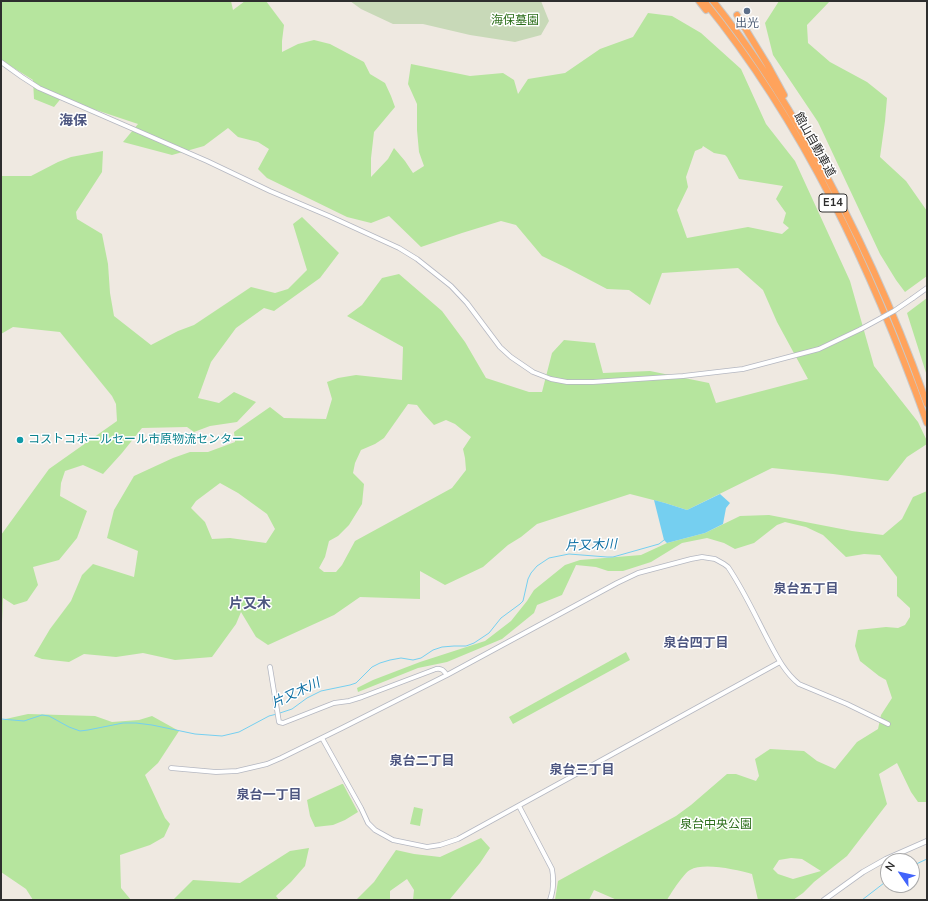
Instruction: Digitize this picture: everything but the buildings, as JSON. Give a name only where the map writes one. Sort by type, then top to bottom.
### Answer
[{"type":"highway","points":[[699,1],[738,49],[745,54]]},
{"type":"highway","name":"館山自動車道","points":[[704,1],[745,54],[775,100],[818,174],[867,273],[899,348],[927,423]]},
{"type":"highway","name":"館山自動車道","points":[[713,1],[760,65],[809,145],[843,207],[893,316],[927,404]]},
{"type":"highway","points":[[737,15],[767,64],[798,121],[809,145]]},
{"type":"main road","points":[[824,900],[862,872],[927,841]]},
{"type":"street","points":[[1,62],[39,88],[207,161],[270,191],[399,248],[417,259],[451,286],[467,303],[500,347],[511,358],[533,372],[551,379],[568,382],[593,382],[683,376],[743,369],[819,349],[894,311],[927,288]]},
{"type":"street","points":[[171,768],[216,772],[237,771],[267,764],[292,753],[447,675],[617,583],[638,574],[702,557],[710,557],[728,567],[780,662],[799,684],[847,704],[888,724]]},
{"type":"street","points":[[322,738],[368,823],[375,830],[393,840],[427,847],[440,845],[458,839],[780,662]]},
{"type":"street","points":[[270,667],[279,722],[283,723],[334,703],[362,697],[439,668],[442,669],[447,675]]},
{"type":"street","points":[[519,806],[552,869],[554,885],[550,900]]},
{"type":"green space","points":[[1,1],[231,1],[233,10],[245,1],[266,1],[284,25],[282,52],[298,44],[314,40],[330,44],[364,62],[370,74],[385,83],[395,107],[374,132],[371,158],[371,177],[388,159],[394,148],[413,173],[424,166],[419,152],[417,104],[408,84],[411,64],[470,76],[503,73],[514,80],[518,94],[528,79],[565,73],[600,49],[633,37],[648,13],[672,16],[701,33],[741,69],[766,124],[795,161],[850,281],[874,366],[918,422],[927,444],[907,457],[888,481],[772,468],[687,510],[630,494],[537,524],[508,545],[483,567],[445,585],[420,571],[420,599],[360,597],[334,615],[268,645],[256,637],[241,612],[236,624],[212,657],[175,660],[143,653],[116,657],[84,654],[69,662],[42,659],[34,656],[50,629],[71,601],[82,575],[93,564],[134,577],[138,551],[107,538],[114,510],[134,476],[190,452],[208,452],[235,442],[234,432],[270,407],[284,418],[326,419],[332,399],[327,382],[338,378],[356,375],[402,380],[403,347],[347,316],[362,305],[382,278],[399,274],[442,311],[465,342],[486,378],[529,392],[542,392],[552,353],[564,340],[595,343],[603,373],[650,371],[709,383],[716,403],[808,379],[777,322],[763,290],[738,268],[662,273],[650,305],[629,290],[607,289],[542,256],[516,225],[501,221],[421,247],[389,216],[371,223],[347,217],[267,178],[258,169],[269,149],[258,142],[238,137],[228,128],[204,146],[172,155],[123,142],[138,124],[84,106],[63,96],[54,107],[34,99],[33,80],[1,60]],"holes":[[[703,146],[714,153],[725,155],[739,179],[783,186],[776,199],[786,213],[783,223],[789,228],[782,234],[748,227],[687,238],[677,210],[688,187],[686,177],[695,151]],[[408,404],[417,405],[434,425],[446,420],[455,424],[471,437],[463,449],[466,470],[452,488],[355,541],[342,565],[336,572],[324,572],[319,568],[325,557],[329,541],[338,536],[349,525],[362,504],[364,484],[353,473],[355,463],[361,450],[384,438]],[[220,483],[238,493],[267,514],[275,529],[266,543],[230,538],[212,539],[205,522],[191,508],[196,501]]]},
{"type":"green space","name":"海保墓園","points":[[350,1],[541,1],[549,21],[541,35],[515,42],[470,35],[423,24],[393,24],[361,9]]},
{"type":"green space","points":[[779,1],[830,1],[807,25],[808,43],[830,62],[867,82],[887,98],[880,157],[906,181],[927,211],[927,276],[905,292],[880,254],[818,122],[773,55],[765,23]]},
{"type":"green space","points":[[103,151],[102,172],[76,212],[77,219],[102,234],[108,264],[110,293],[114,316],[151,345],[178,331],[194,325],[251,287],[275,293],[288,289],[307,270],[293,224],[302,217],[339,253],[320,278],[274,311],[264,308],[236,328],[211,362],[198,398],[219,403],[234,392],[256,402],[237,422],[210,426],[194,432],[187,427],[142,428],[103,474],[83,465],[65,471],[61,483],[60,496],[87,511],[77,538],[59,560],[33,567],[38,585],[27,601],[14,605],[3,598],[1,626],[1,535],[49,469],[117,421],[116,404],[112,396],[60,332],[13,327],[1,334],[1,176],[31,176],[71,157]]},
{"type":"green space","points":[[927,298],[927,376],[907,313]]},
{"type":"green space","name":"泉台中央公園","points":[[927,491],[927,802],[918,802],[911,792],[897,763],[879,774],[887,804],[847,856],[793,900],[758,900],[752,874],[721,868],[703,867],[687,872],[667,900],[617,900],[594,890],[589,900],[555,900],[558,881],[676,816],[727,774],[736,774],[756,781],[759,776],[755,759],[770,749],[804,751],[817,761],[835,769],[857,742],[878,729],[881,715],[892,698],[886,680],[860,661],[855,646],[858,630],[886,627],[898,628],[905,625],[910,617],[910,608],[897,596],[897,577],[880,555],[864,554],[846,557],[823,535],[806,527],[785,522],[777,525],[754,543],[735,549],[724,543],[707,538],[682,543],[651,562],[623,571],[608,571],[596,567],[576,565],[562,595],[537,605],[534,613],[502,639],[447,662],[418,668],[358,692],[357,688],[373,680],[420,662],[485,641],[511,621],[534,590],[565,565],[580,560],[641,555],[667,543],[705,533],[740,516],[769,515],[852,531],[883,535],[902,519],[913,497]],"holes":[[[791,858],[802,859],[821,871],[793,879],[778,874],[773,869],[779,860]]]},
{"type":"green space","points":[[626,652],[630,660],[513,724],[509,717]]},
{"type":"green space","points":[[28,714],[95,716],[112,722],[139,720],[152,716],[179,731],[158,763],[145,775],[165,818],[170,824],[164,837],[150,845],[120,855],[121,888],[131,900],[33,900],[26,889],[1,872],[1,720]]},
{"type":"green space","points":[[342,784],[358,812],[333,825],[315,827],[310,816],[307,800]]},
{"type":"green space","points":[[414,807],[423,809],[420,826],[410,824]]},
{"type":"green space","points":[[481,838],[490,848],[480,863],[450,900],[413,900],[414,890],[407,879],[390,891],[390,900],[356,900],[374,882],[396,850],[440,857]]},
{"type":"green space","points":[[309,848],[305,866],[276,896],[279,900],[173,900],[193,880],[240,883],[290,851]]},
{"type":"water","points":[[720,494],[730,503],[726,508],[723,524],[705,533],[667,543],[664,540],[654,500],[687,510]]},
{"type":"waterway","name":"片又木川","points":[[280,713],[292,709],[307,698],[321,691],[356,683],[372,667],[380,663],[401,658],[413,660],[421,658],[433,650],[442,647],[466,646],[474,643],[489,633],[501,618],[523,601],[528,579],[531,573],[537,566],[549,558],[569,554],[613,557],[659,544],[664,540]]},
{"type":"waterway","name":"片又木川","points":[[1,719],[24,721],[42,715],[49,716],[80,731],[123,723],[136,723],[195,734],[222,736],[239,732],[269,716],[277,714]]},
{"type":"waterway","points":[[920,862],[927,859]]},
{"type":"waterway","points":[[862,900],[880,886]]},
{"type":"place","name":"出光","points":[[747,11]]},
{"type":"place","name":"コストコホールセール市原物流センター","points":[[20,440]]},
{"type":"district","name":"海保","points":[[73,122]]},
{"type":"district","name":"泉台五丁目","points":[[806,590]]},
{"type":"district","name":"片又木","points":[[250,605]]},
{"type":"district","name":"泉台四丁目","points":[[696,644]]},
{"type":"district","name":"泉台二丁目","points":[[422,762]]},
{"type":"district","name":"泉台三丁目","points":[[582,771]]},
{"type":"district","name":"泉台一丁目","points":[[269,796]]}]
